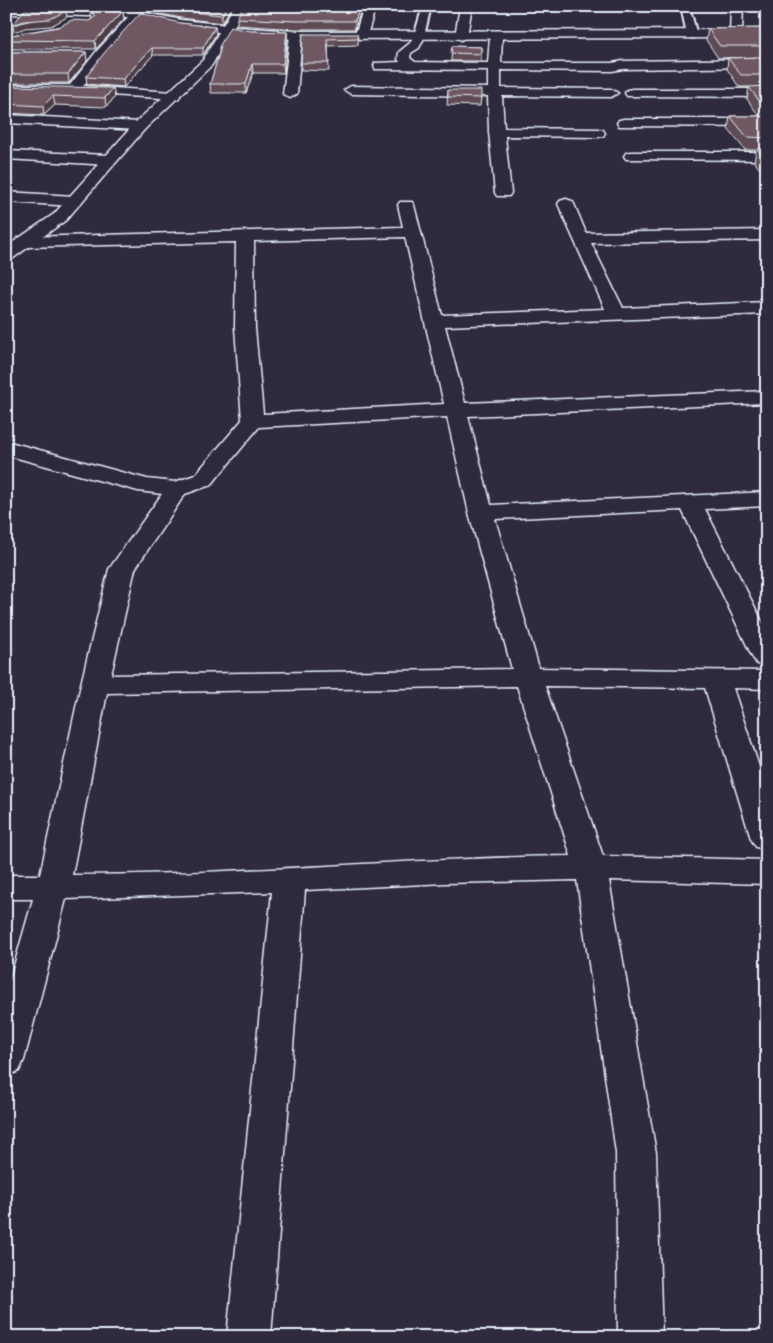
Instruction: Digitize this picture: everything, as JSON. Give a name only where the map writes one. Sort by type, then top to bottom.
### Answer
[{"type":"street","points":[[6,255],[60,217],[140,126],[208,62],[240,6]]},
{"type":"street","points":[[361,35],[370,6]]},
{"type":"street","points":[[461,36],[466,6]]},
{"type":"street","points":[[736,34],[737,6]]},
{"type":"street","points":[[6,12],[19,8],[137,14],[180,24],[252,33],[296,35],[767,34]]},
{"type":"street","points":[[74,89],[100,55],[137,14]]},
{"type":"street","points":[[70,22],[128,24]]},
{"type":"street","points":[[290,94],[296,35]]},
{"type":"street","points":[[412,66],[404,59],[405,52],[415,45],[419,36]]},
{"type":"street","points":[[496,36],[494,91],[496,132],[503,193]]},
{"type":"street","points":[[81,55],[100,55]]},
{"type":"street","points":[[380,66],[612,67],[623,65],[767,63]]},
{"type":"street","points":[[6,90],[74,89],[173,96]]},
{"type":"street","points":[[351,90],[611,93]]},
{"type":"street","points":[[632,93],[767,93]]},
{"type":"street","points":[[6,119],[140,126]]},
{"type":"street","points":[[624,123],[767,123]]},
{"type":"street","points":[[496,132],[598,133]]},
{"type":"street","points":[[6,154],[110,160]]},
{"type":"street","points":[[631,156],[767,156]]},
{"type":"street","points":[[6,197],[74,201]]},
{"type":"street","points":[[566,204],[580,238],[617,314]]},
{"type":"street","points":[[406,205],[481,513],[528,677],[591,868],[636,1153],[640,1337]]},
{"type":"street","points":[[24,242],[412,232]]},
{"type":"street","points":[[580,238],[767,235]]},
{"type":"street","points":[[6,448],[146,486],[177,489],[203,480],[253,421],[245,328],[245,236]]},
{"type":"street","points":[[434,321],[767,308]]},
{"type":"street","points":[[253,421],[456,410],[767,397]]},
{"type":"street","points":[[6,1060],[53,888],[95,684],[122,569],[177,489]]},
{"type":"street","points":[[481,513],[767,499]]},
{"type":"street","points":[[690,503],[767,658]]},
{"type":"street","points":[[95,684],[528,677],[767,680]]},
{"type":"street","points":[[716,679],[767,839]]},
{"type":"street","points":[[6,887],[53,888],[289,880],[415,873],[591,868],[767,872]]},
{"type":"street","points":[[248,1337],[289,880]]},
{"type":"lane","points":[[419,36],[427,6]]},
{"type":"lane","points":[[685,6],[692,35]]},
{"type":"building","points":[[159,6],[227,6],[222,15],[181,11]]},
{"type":"building","points":[[243,6],[360,6],[355,21],[296,21],[237,18]]},
{"type":"building","points":[[24,10],[66,11],[50,19],[24,21],[13,25]]},
{"type":"building","points":[[90,10],[123,11],[95,41],[6,40],[6,36],[58,27],[72,20],[89,21],[96,16]]},
{"type":"building","points":[[140,13],[180,23],[215,27],[203,48],[152,48],[123,79],[86,77],[105,52]]},
{"type":"building","points":[[230,27],[251,31],[287,32],[283,64],[252,64],[246,84],[210,84],[221,47],[219,47]]},
{"type":"building","points":[[767,28],[767,46],[720,46],[708,29]]},
{"type":"building","points":[[303,34],[357,34],[358,38],[327,39],[329,63],[301,63]]},
{"type":"building","points":[[452,46],[481,47],[481,54],[451,53]]},
{"type":"building","points":[[6,52],[86,52],[68,74],[6,74]]},
{"type":"building","points":[[767,57],[767,75],[741,75],[728,58]]},
{"type":"building","points":[[6,86],[113,88],[105,98],[53,96],[43,106],[6,104]]},
{"type":"building","points":[[767,86],[767,105],[762,105],[749,87]]},
{"type":"building","points":[[448,90],[481,90],[481,98],[448,97]]},
{"type":"building","points":[[730,116],[767,116],[767,138],[747,137]]},
{"type":"building","points":[[767,148],[767,161],[757,149]]}]
